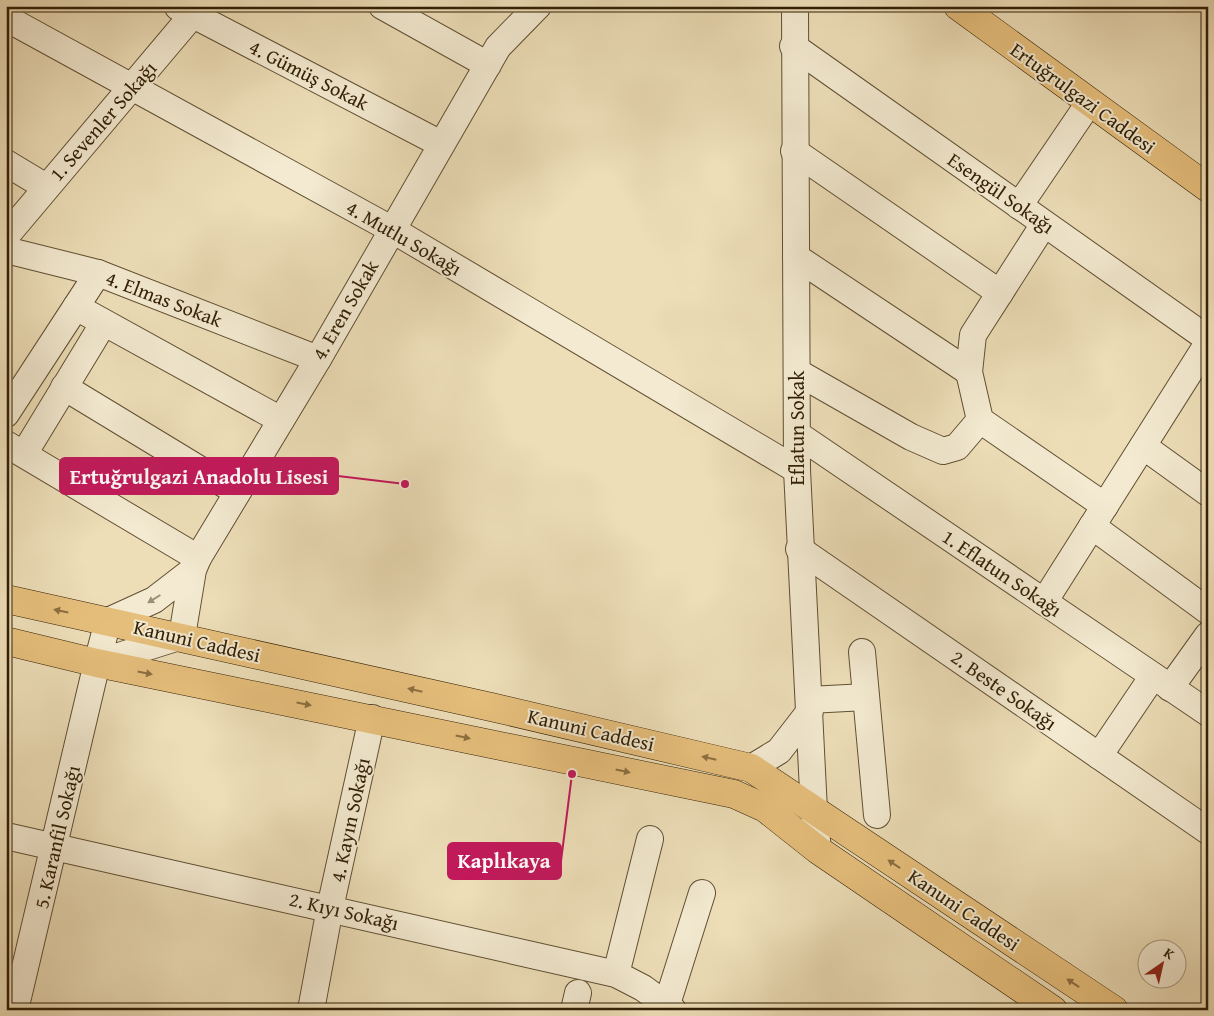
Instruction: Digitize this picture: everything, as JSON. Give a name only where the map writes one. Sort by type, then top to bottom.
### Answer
[{"type":"main road","name":"Ertuğrulgazi Caddesi","points":[[964,8],[1089,103],[1208,188]]},
{"type":"main road","name":"Kanuni Caddesi","points":[[6,598],[182,636],[751,768],[1114,1010]]},
{"type":"main road","name":"Kanuni Caddesi","points":[[6,641],[97,663],[372,718],[734,794],[765,808],[818,850],[1053,1010]]},
{"type":"street","points":[[382,6],[488,65]]},
{"type":"street","name":"4. Eren Sokak","points":[[182,636],[196,564],[237,492],[318,359],[498,47],[538,6]]},
{"type":"street","name":"Eflatun Sokak","points":[[795,6],[794,151],[799,549],[814,811],[818,850]]},
{"type":"street","name":"1. Sevenler Sokağı","points":[[6,236],[132,87],[190,9]]},
{"type":"street","name":"4. Gümüş Sokak","points":[[190,9],[441,144]]},
{"type":"street","name":"4. Mutlu Sokağı","points":[[6,18],[391,230],[797,470]]},
{"type":"street","name":"Esengül Sokağı","points":[[794,46],[1208,339]]},
{"type":"street","points":[[1019,206],[1089,103]]},
{"type":"street","points":[[794,151],[1000,293]]},
{"type":"street","points":[[6,163],[46,187]]},
{"type":"street","points":[[1044,224],[972,335],[970,372],[980,420],[1099,516],[1208,611]]},
{"type":"street","name":"4. Elmas Sokak","points":[[6,250],[98,273],[318,359]]},
{"type":"street","points":[[796,257],[970,372]]},
{"type":"street","points":[[6,414],[98,273]]},
{"type":"street","points":[[76,307],[103,324],[281,420]]},
{"type":"street","points":[[103,324],[64,387],[15,449],[196,564]]},
{"type":"street","points":[[1044,602],[1208,343]]},
{"type":"street","points":[[797,372],[911,437],[942,451],[957,448],[980,420]]},
{"type":"street","points":[[64,387],[237,492]]},
{"type":"street","name":"1. Eflatun Sokağı","points":[[797,434],[1208,713]]},
{"type":"street","points":[[1143,446],[1208,493]]},
{"type":"street","name":"2. Beste Sokağı","points":[[799,549],[1208,831]]},
{"type":"street","name":"4. Eren Sokak","points":[[108,621],[154,600],[196,564]]},
{"type":"street","name":"5. Karanfil Sokağı","points":[[15,1010],[108,621]]},
{"type":"street","points":[[1099,756],[1162,682],[1208,635]]},
{"type":"street","points":[[97,663],[182,636]]},
{"type":"street","points":[[862,652],[877,815]]},
{"type":"street","points":[[751,768],[779,751],[809,706],[866,697]]},
{"type":"street","name":"4. Kayın Sokağı","points":[[311,1010],[330,908],[372,718]]},
{"type":"street","name":"2. Kıyı Sokağı","points":[[6,836],[616,974],[643,988],[670,1007]]},
{"type":"street","points":[[616,974],[650,840]]},
{"type":"street","points":[[670,1007],[702,892]]},
{"type":"place","name":"Ertuğrulgazi Anadolu Lisesi","points":[[405,484]]},
{"type":"place","name":"Kaplıkaya","points":[[572,774]]}]
